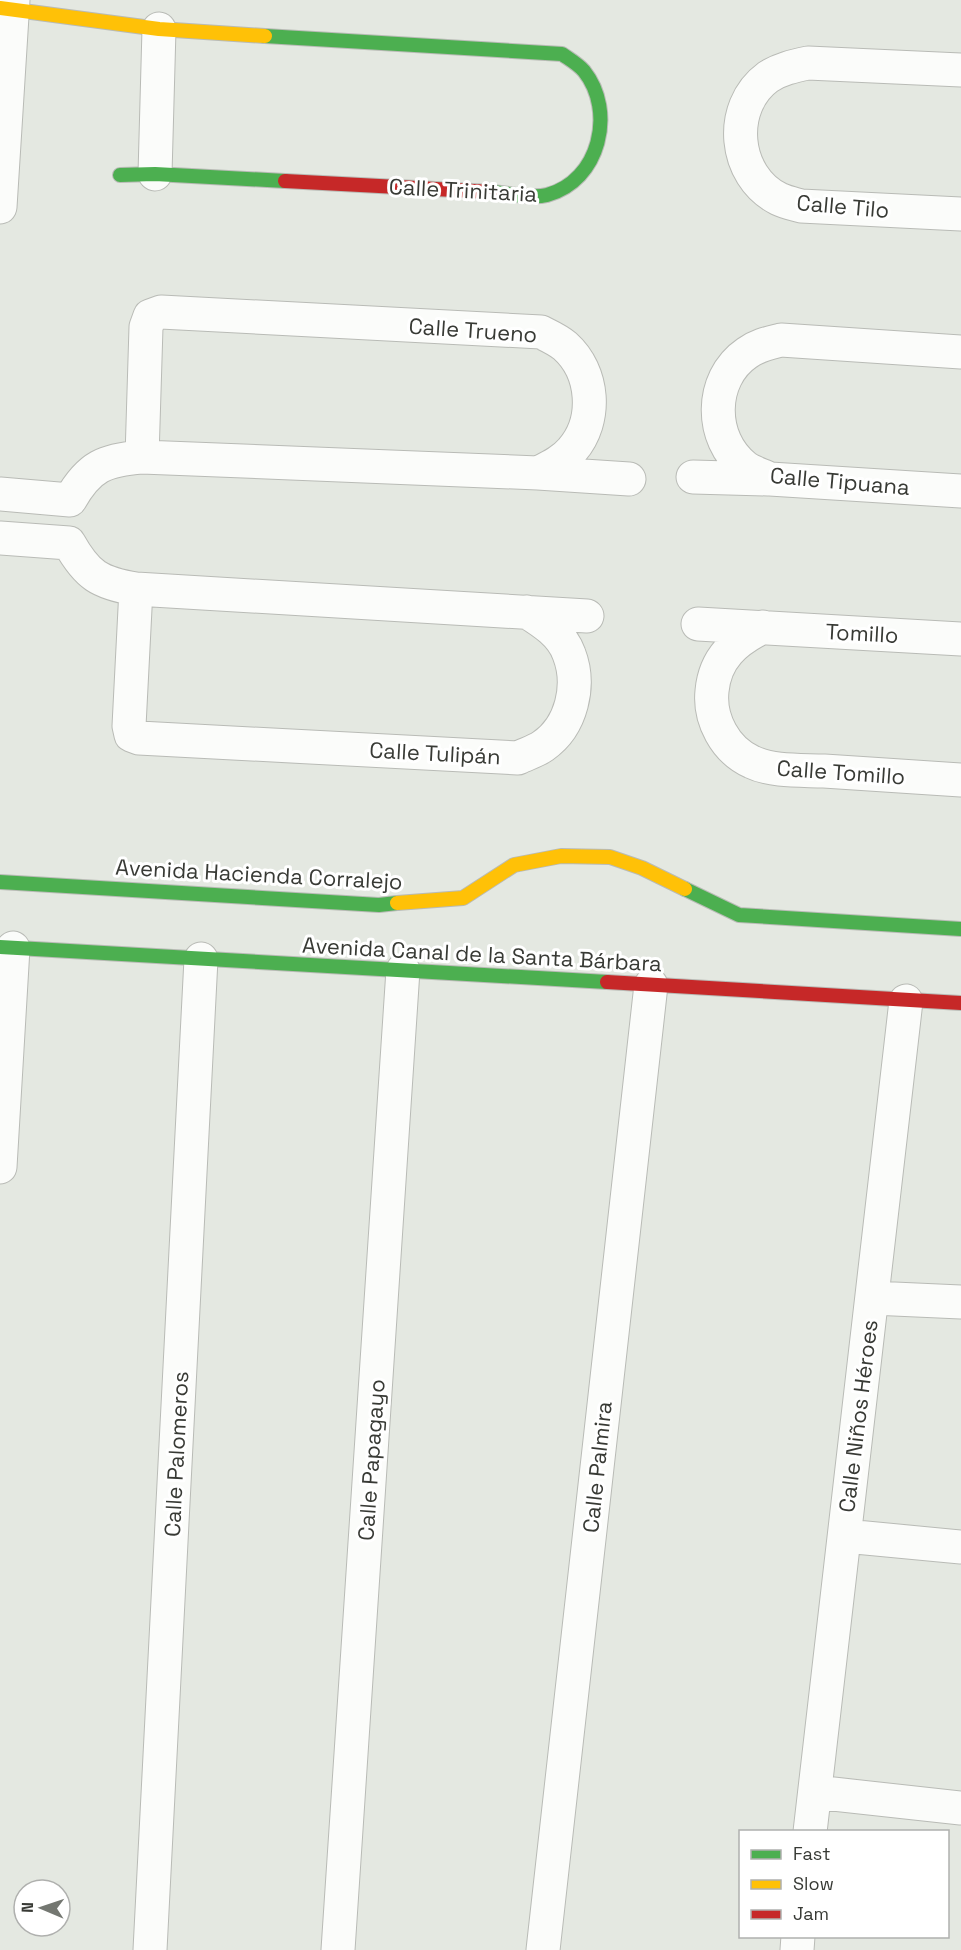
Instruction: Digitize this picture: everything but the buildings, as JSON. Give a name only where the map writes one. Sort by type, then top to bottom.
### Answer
[{"type":"main road","name":"Calle Trinitaria","points":[[8,5],[159,29],[562,54],[583,70],[598,96],[602,132],[590,163],[577,179],[546,195],[155,174],[120,175]]},
{"type":"main road","name":"Avenida Hacienda Corralejo","points":[[0,882],[379,905],[463,897],[514,865],[561,856],[610,858],[642,868],[739,915],[961,929]]},
{"type":"main road","name":"Avenida Canal de la Santa Bárbara","points":[[7,948],[961,1003]]},
{"type":"street","points":[[0,207],[8,5]]},
{"type":"street","points":[[155,174],[159,29]]},
{"type":"street","name":"Calle Tilo","points":[[961,70],[808,63],[785,68],[768,78],[755,90],[745,106],[740,126],[740,146],[750,173],[762,187],[778,199],[801,206],[961,214]]},
{"type":"street","name":"Calle Trueno","points":[[142,458],[147,327],[150,316],[161,312],[541,332],[563,345],[577,359],[588,386],[590,405],[585,430],[572,450],[559,462],[538,473]]},
{"type":"street","name":"Calle Tipuana","points":[[961,352],[781,340],[762,344],[746,354],[726,376],[718,397],[719,423],[727,446],[745,467],[770,479],[961,491]]},
{"type":"street","points":[[0,494],[70,500],[80,483],[92,470],[115,459],[142,458],[538,473],[629,479]]},
{"type":"street","points":[[693,477],[770,479]]},
{"type":"street","points":[[0,538],[69,543],[80,563],[94,576],[110,584],[136,589],[587,616]]},
{"type":"street","name":"Calle Tulipán","points":[[136,589],[129,726],[131,735],[139,738],[518,758],[544,746],[564,724],[575,692],[569,653],[550,626],[527,612]]},
{"type":"street","name":"Tomillo","points":[[698,624],[961,639]]},
{"type":"street","name":"Calle Tomillo","points":[[763,627],[741,638],[728,650],[713,680],[711,699],[714,718],[725,740],[738,753],[768,767],[961,780]]},
{"type":"street","points":[[0,1167],[7,948]]},
{"type":"street","name":"Calle Palomeros","points":[[150,1950],[201,959]]},
{"type":"street","name":"Calle Papagayo","points":[[338,1950],[403,970]]},
{"type":"street","name":"Calle Palmira","points":[[543,1950],[651,985]]},
{"type":"street","name":"Calle Niños Héroes","points":[[810,1830],[906,1001]]},
{"type":"street","points":[[872,1298],[961,1302]]},
{"type":"street","points":[[845,1536],[961,1547]]},
{"type":"street","points":[[815,1792],[961,1808]]},
{"type":"traffic: fast","points":[[265,36],[562,54],[584,71],[594,87],[599,105],[600,124],[597,143],[590,160],[580,175],[565,187],[547,195],[527,196],[492,192]]},
{"type":"traffic: fast","points":[[120,175],[155,174],[285,181]]},
{"type":"traffic: fast","points":[[0,882],[379,905],[397,903]]},
{"type":"traffic: fast","points":[[685,889],[739,915],[961,929]]},
{"type":"traffic: fast","points":[[0,947],[607,982]]},
{"type":"traffic: slow","points":[[0,8],[159,29],[265,36]]},
{"type":"traffic: slow","points":[[397,903],[463,898],[514,865],[561,856],[610,857],[642,868],[685,889]]},
{"type":"traffic: jam","points":[[285,181],[492,192]]},
{"type":"traffic: jam","points":[[607,982],[961,1003]]}]
